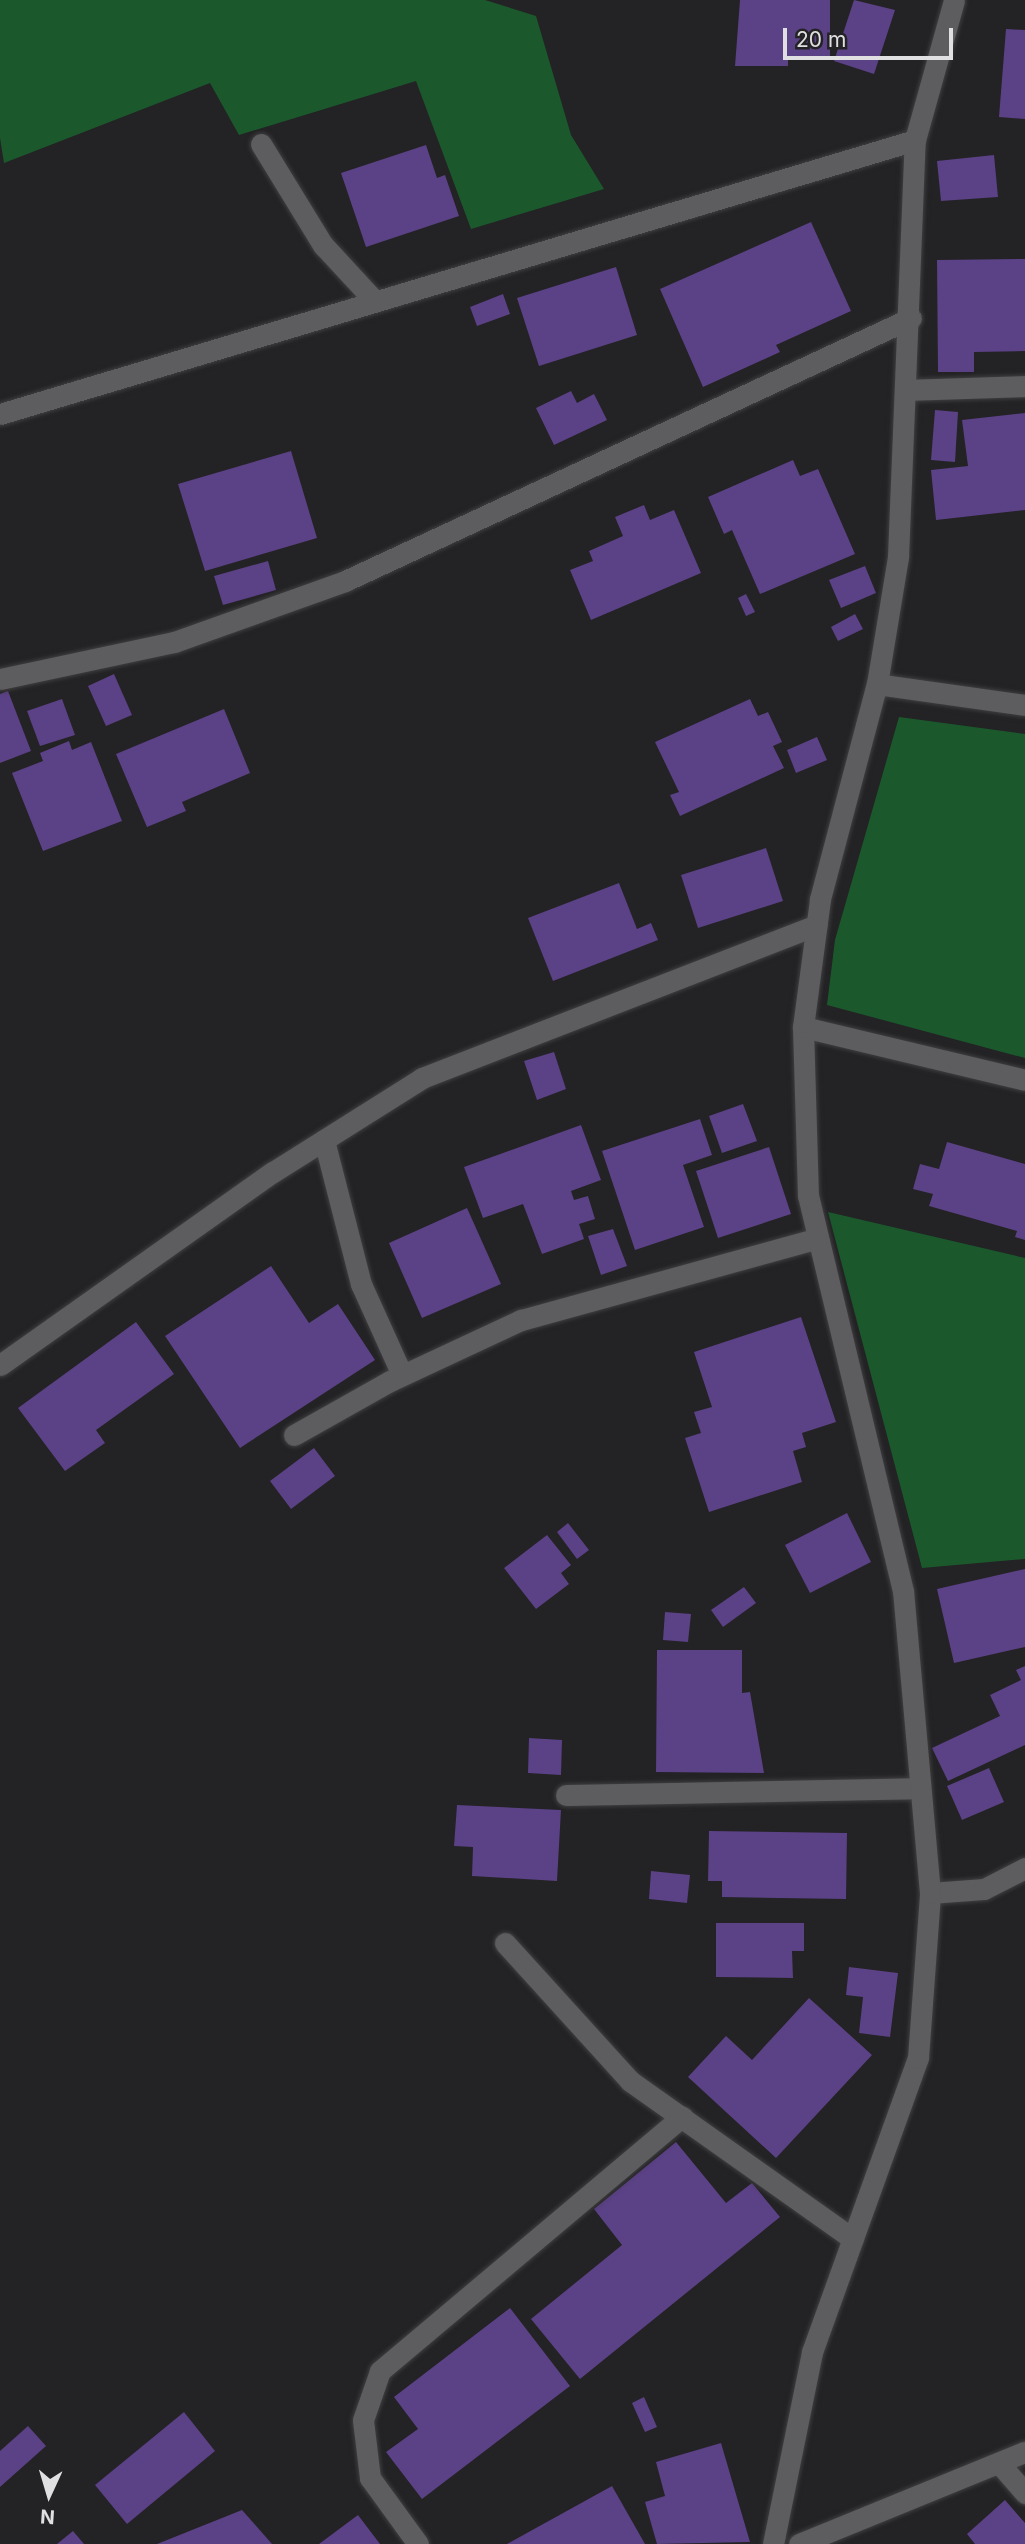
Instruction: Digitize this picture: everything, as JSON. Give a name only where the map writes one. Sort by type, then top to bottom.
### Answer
[{"type":"street","points":[[773,2544],[812,2352],[918,2057],[930,1894],[903,1591],[808,1196],[803,1027],[816,925],[877,684],[898,557],[911,318],[915,140],[954,0]]},
{"type":"street","points":[[0,414],[915,140]]},
{"type":"street","points":[[261,144],[323,245],[374,300]]},
{"type":"street","points":[[0,679],[174,642],[345,581],[911,318]]},
{"type":"street","points":[[907,390],[1025,386]]},
{"type":"street","points":[[877,684],[1025,705]]},
{"type":"street","points":[[0,1365],[324,1140],[422,1077],[816,925]]},
{"type":"street","points":[[803,1027],[1025,1080]]},
{"type":"street","points":[[324,1140],[361,1284],[402,1375]]},
{"type":"street","points":[[294,1435],[402,1375],[521,1320],[818,1238]]},
{"type":"street","points":[[566,1795],[919,1788]]},
{"type":"street","points":[[930,1894],[984,1889],[1025,1868]]},
{"type":"street","points":[[505,1943],[630,2081],[853,2239]]},
{"type":"street","points":[[418,2544],[370,2478],[363,2420],[380,2371],[682,2117]]},
{"type":"street","points":[[799,2544],[1025,2452]]},
{"type":"street","points":[[999,2463],[1025,2493]]},
{"type":"green space","points":[[0,0],[485,0],[536,16],[571,135],[604,189],[471,229],[416,81],[239,135],[210,83],[4,163],[0,138]]},
{"type":"green space","points":[[899,717],[1025,734],[1025,1058],[827,1005],[835,940]]},
{"type":"green space","points":[[828,1212],[1025,1258],[1025,1559],[922,1568]]},
{"type":"building","points":[[740,0],[830,0],[830,56],[788,57],[788,66],[735,66]]},
{"type":"building","points":[[854,0],[895,10],[874,74],[834,61]]},
{"type":"building","points":[[1006,29],[1025,30],[1025,119],[999,117]]},
{"type":"building","points":[[426,145],[437,178],[445,175],[459,216],[366,247],[341,173]]},
{"type":"building","points":[[994,155],[998,197],[941,201],[937,161]]},
{"type":"building","points":[[811,222],[851,311],[776,345],[780,352],[703,387],[660,289]]},
{"type":"building","points":[[1025,259],[1025,351],[974,352],[974,372],[938,372],[937,260]]},
{"type":"building","points":[[616,267],[637,335],[539,366],[517,298]]},
{"type":"building","points":[[503,294],[510,314],[477,326],[470,307]]},
{"type":"building","points":[[571,391],[577,403],[594,394],[607,420],[554,445],[536,408]]},
{"type":"building","points":[[935,410],[958,412],[955,462],[931,460]]},
{"type":"building","points":[[1025,413],[1025,510],[936,520],[931,470],[968,466],[962,420]]},
{"type":"building","points":[[291,451],[317,538],[205,571],[178,484]]},
{"type":"building","points":[[793,460],[800,476],[818,469],[855,554],[760,594],[732,530],[724,534],[708,497]]},
{"type":"building","points":[[644,505],[650,520],[674,510],[701,573],[591,620],[570,570],[593,561],[589,551],[623,536],[615,517]]},
{"type":"building","points":[[268,561],[276,590],[223,605],[214,576]]},
{"type":"building","points":[[865,566],[876,593],[841,608],[829,580]]},
{"type":"building","points":[[746,594],[755,612],[746,616],[738,598]]},
{"type":"building","points":[[855,614],[863,629],[838,641],[831,627]]},
{"type":"building","points":[[114,674],[132,715],[106,726],[88,686]]},
{"type":"building","points":[[8,691],[31,751],[0,763],[0,694]]},
{"type":"building","points":[[62,699],[75,735],[40,746],[27,711]]},
{"type":"building","points":[[750,699],[758,716],[768,712],[782,742],[773,746],[784,768],[680,816],[670,795],[679,792],[655,742]]},
{"type":"building","points":[[224,709],[250,773],[182,802],[186,811],[147,827],[116,754]]},
{"type":"building","points":[[817,737],[827,760],[796,773],[787,750]]},
{"type":"building","points":[[69,741],[72,750],[91,742],[122,821],[43,851],[12,773],[43,761],[40,753]]},
{"type":"building","points":[[766,848],[783,901],[698,928],[681,875]]},
{"type":"building","points":[[619,883],[637,929],[651,923],[658,940],[553,981],[528,918]]},
{"type":"building","points":[[554,1052],[566,1089],[537,1100],[524,1061]]},
{"type":"building","points":[[743,1104],[757,1141],[722,1153],[709,1116]]},
{"type":"building","points":[[700,1119],[712,1155],[683,1165],[704,1227],[635,1250],[602,1151]]},
{"type":"building","points":[[581,1125],[601,1180],[571,1191],[574,1200],[588,1196],[595,1219],[579,1224],[584,1239],[542,1254],[523,1204],[483,1218],[464,1167]]},
{"type":"building","points":[[947,1142],[1025,1164],[1025,1240],[1015,1237],[1017,1231],[929,1206],[933,1194],[913,1189],[920,1164],[939,1169]]},
{"type":"building","points":[[769,1147],[791,1214],[718,1238],[696,1171]]},
{"type":"building","points":[[467,1208],[501,1284],[422,1318],[389,1243]]},
{"type":"building","points":[[613,1229],[627,1266],[601,1275],[588,1236]]},
{"type":"building","points":[[271,1266],[309,1323],[338,1304],[375,1360],[240,1448],[165,1336]]},
{"type":"building","points":[[801,1317],[836,1422],[802,1433],[806,1447],[793,1451],[802,1482],[709,1512],[685,1438],[701,1433],[694,1412],[712,1407],[694,1352]]},
{"type":"building","points":[[136,1322],[174,1374],[96,1430],[105,1443],[65,1471],[18,1408]]},
{"type":"building","points":[[314,1448],[335,1476],[291,1509],[270,1481]]},
{"type":"building","points":[[847,1513],[871,1562],[810,1593],[785,1545]]},
{"type":"building","points":[[568,1523],[589,1550],[577,1559],[557,1532]]},
{"type":"building","points":[[547,1535],[571,1565],[561,1573],[569,1584],[536,1609],[504,1568]]},
{"type":"building","points":[[1025,1569],[1025,1647],[954,1663],[937,1589]]},
{"type":"building","points":[[744,1587],[756,1603],[723,1627],[711,1610]]},
{"type":"building","points":[[665,1612],[691,1614],[688,1642],[663,1640]]},
{"type":"building","points":[[657,1650],[742,1650],[742,1693],[750,1692],[764,1773],[656,1772]]},
{"type":"building","points":[[1025,1666],[1025,1745],[948,1781],[932,1748],[1000,1716],[990,1695],[1021,1680],[1016,1670]]},
{"type":"building","points":[[529,1738],[562,1740],[561,1775],[528,1773]]},
{"type":"building","points":[[989,1768],[1004,1802],[962,1820],[947,1786]]},
{"type":"building","points":[[457,1805],[561,1810],[557,1881],[472,1876],[473,1847],[454,1846]]},
{"type":"building","points":[[709,1831],[847,1833],[846,1899],[722,1897],[722,1881],[708,1881]]},
{"type":"building","points":[[651,1871],[690,1875],[687,1903],[649,1899]]},
{"type":"building","points":[[716,1923],[804,1923],[804,1951],[792,1951],[793,1978],[716,1977]]},
{"type":"building","points":[[849,1967],[898,1973],[890,2037],[859,2033],[863,1997],[846,1995]]},
{"type":"building","points":[[809,1998],[872,2055],[776,2158],[688,2077],[726,2036],[752,2060]]},
{"type":"building","points":[[676,2142],[726,2203],[752,2183],[780,2217],[580,2379],[531,2319],[622,2245],[594,2209]]},
{"type":"building","points":[[510,2308],[570,2386],[422,2499],[386,2452],[418,2429],[394,2397]]},
{"type":"building","points":[[644,2397],[657,2427],[645,2432],[632,2403]]},
{"type":"building","points":[[184,2412],[215,2451],[127,2524],[95,2485]]},
{"type":"building","points":[[28,2426],[46,2446],[0,2487],[0,2451]]},
{"type":"building","points":[[721,2443],[750,2542],[657,2544],[645,2502],[665,2496],[656,2462]]},
{"type":"building","points":[[612,2486],[645,2544],[507,2544]]},
{"type":"building","points":[[1005,2500],[1025,2523],[1025,2544],[975,2544],[967,2534]]},
{"type":"building","points":[[242,2510],[272,2544],[157,2544]]},
{"type":"building","points":[[358,2515],[380,2544],[319,2544]]},
{"type":"building","points":[[73,2531],[84,2544],[57,2544]]}]
